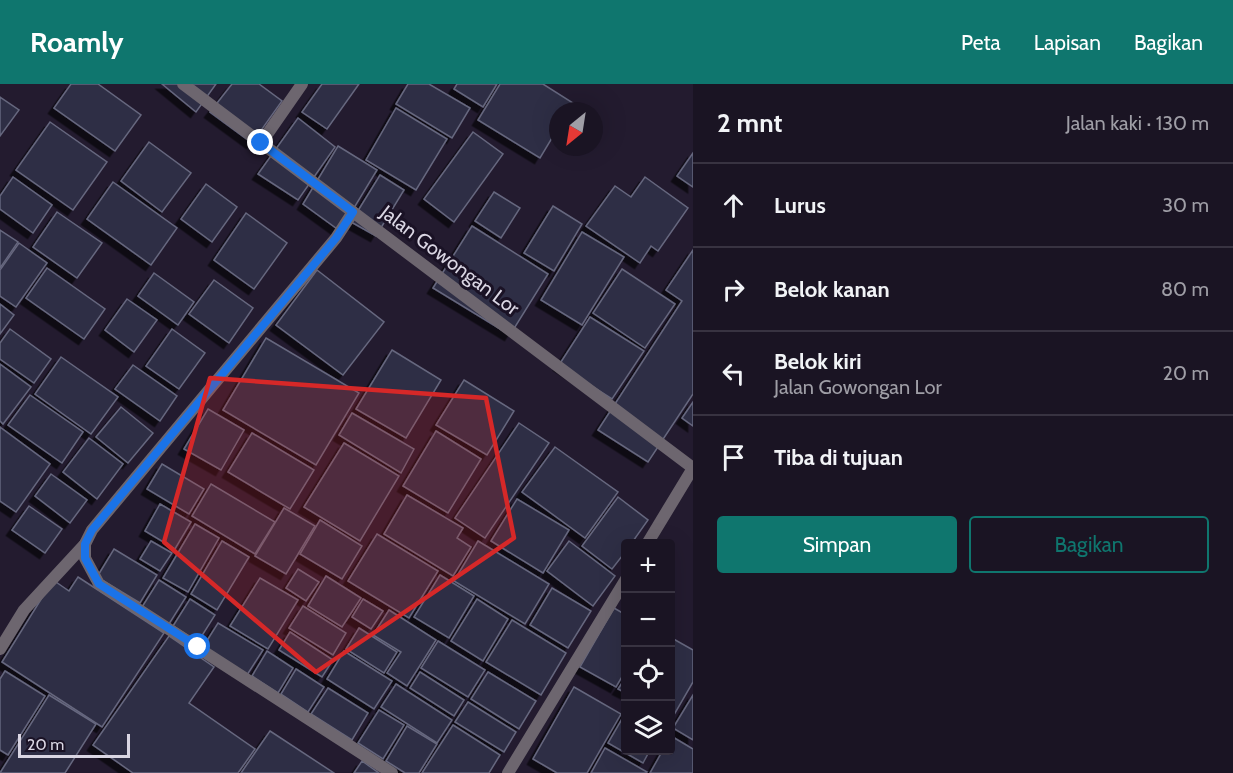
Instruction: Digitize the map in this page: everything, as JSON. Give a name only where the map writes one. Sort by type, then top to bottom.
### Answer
[{"type":"street","name":"Jalan Gowongan Lor","points":[[183,84],[693,468]]},
{"type":"street","points":[[261,143],[302,84]]},
{"type":"street","points":[[0,649],[24,610],[85,544],[92,530],[336,238],[353,212]]},
{"type":"street","points":[[649,539],[693,468]]},
{"type":"street","points":[[85,544],[85,558],[99,584],[392,773]]},
{"type":"street","points":[[508,773],[621,587]]},
{"type":"highlighted area","points":[[210,378],[486,398],[514,538],[316,672],[164,542]]},
{"type":"building","points":[[71,84],[98,84],[141,115],[115,151],[54,108]]},
{"type":"building","points":[[162,84],[216,84],[196,112]]},
{"type":"building","points":[[232,84],[259,84],[282,101],[252,143],[210,112]]},
{"type":"building","points":[[322,84],[359,84],[327,129],[302,112]]},
{"type":"building","points":[[408,84],[429,84],[470,108],[452,138],[396,104]]},
{"type":"building","points":[[457,84],[497,84],[483,107],[454,89]]},
{"type":"building","points":[[500,84],[543,84],[571,102],[549,102],[549,143],[540,158],[478,120]]},
{"type":"building","points":[[0,97],[19,110],[0,136]]},
{"type":"building","points":[[396,108],[447,139],[416,190],[366,160]]},
{"type":"building","points":[[298,118],[335,147],[298,200],[258,174]]},
{"type":"building","points":[[50,122],[107,162],[73,210],[16,170]]},
{"type":"building","points":[[473,132],[503,154],[454,222],[424,199]]},
{"type":"building","points":[[149,142],[191,173],[162,212],[121,181]]},
{"type":"building","points":[[338,146],[377,170],[340,231],[303,204]]},
{"type":"building","points":[[693,153],[693,187],[677,176]]},
{"type":"building","points":[[380,175],[404,190],[376,236],[351,222]]},
{"type":"building","points":[[13,177],[52,205],[33,233],[0,209],[0,196]]},
{"type":"building","points":[[645,177],[688,208],[658,251],[651,246],[640,263],[586,226],[615,186],[631,197]]},
{"type":"building","points":[[113,182],[177,228],[151,265],[87,219]]},
{"type":"building","points":[[206,184],[237,207],[212,242],[181,219]]},
{"type":"building","points":[[494,192],[520,208],[501,238],[475,221]]},
{"type":"building","points":[[553,206],[582,224],[554,271],[524,253]]},
{"type":"building","points":[[57,212],[102,243],[77,278],[33,247]]},
{"type":"building","points":[[246,213],[287,243],[254,289],[214,260]]},
{"type":"building","points":[[472,226],[548,274],[510,335],[433,288]]},
{"type":"building","points":[[0,230],[18,242],[0,268]]},
{"type":"building","points":[[582,232],[624,257],[582,325],[541,300]]},
{"type":"building","points":[[19,243],[47,263],[16,307],[0,296],[0,270]]},
{"type":"building","points":[[693,250],[693,394],[648,462],[598,430],[682,301],[666,290]]},
{"type":"building","points":[[47,268],[105,309],[84,339],[26,298]]},
{"type":"building","points":[[622,269],[675,304],[645,348],[593,313]]},
{"type":"building","points":[[317,270],[384,322],[343,375],[276,325]]},
{"type":"building","points":[[154,273],[194,302],[178,325],[138,296]]},
{"type":"building","points":[[214,280],[253,308],[229,343],[189,314]]},
{"type":"building","points":[[127,299],[157,320],[134,352],[105,330]]},
{"type":"building","points":[[0,304],[14,315],[0,334]]},
{"type":"building","points":[[590,317],[644,351],[612,399],[559,365]]},
{"type":"building","points":[[10,329],[51,359],[34,383],[0,359],[0,343]]},
{"type":"building","points":[[172,329],[205,353],[179,389],[146,366]]},
{"type":"building","points":[[266,338],[359,393],[316,465],[223,410]]},
{"type":"building","points":[[392,350],[441,380],[406,438],[356,409]]},
{"type":"building","points":[[61,357],[118,397],[91,434],[35,394]]},
{"type":"building","points":[[0,364],[31,387],[3,424],[0,421]]},
{"type":"building","points":[[133,365],[177,396],[160,421],[115,389]]},
{"type":"building","points":[[464,380],[514,411],[487,455],[436,425]]},
{"type":"building","points":[[30,395],[83,432],[62,463],[8,425]]},
{"type":"building","points":[[693,402],[693,426],[682,418]]},
{"type":"building","points":[[121,407],[153,433],[128,463],[96,437]]},
{"type":"building","points":[[208,409],[244,430],[221,470],[184,449]]},
{"type":"building","points":[[352,413],[414,449],[401,473],[339,435]]},
{"type":"building","points":[[519,423],[549,443],[485,538],[455,518]]},
{"type":"building","points":[[0,427],[50,464],[16,512],[0,501]]},
{"type":"building","points":[[436,431],[481,459],[448,513],[403,486]]},
{"type":"building","points":[[252,433],[314,470],[290,509],[228,472]]},
{"type":"building","points":[[89,438],[123,464],[97,499],[63,472]]},
{"type":"building","points":[[344,443],[399,476],[360,541],[304,507]]},
{"type":"building","points":[[555,447],[618,492],[585,538],[522,492]]},
{"type":"building","points":[[162,464],[204,489],[189,514],[147,489]]},
{"type":"building","points":[[51,474],[87,500],[70,523],[35,496]]},
{"type":"building","points":[[211,484],[275,522],[255,554],[192,516]]},
{"type":"building","points":[[407,495],[463,528],[457,538],[471,547],[453,576],[384,534]]},
{"type":"building","points":[[618,497],[648,520],[635,539],[621,539],[621,557],[612,569],[582,546]]},
{"type":"building","points":[[517,499],[569,530],[543,573],[491,541]]},
{"type":"building","points":[[160,504],[191,522],[175,549],[145,531]]},
{"type":"building","points":[[29,506],[62,529],[45,553],[12,530]]},
{"type":"building","points":[[284,508],[315,526],[286,574],[255,556]]},
{"type":"building","points":[[320,520],[362,546],[342,579],[300,554]]},
{"type":"building","points":[[195,524],[219,538],[188,592],[163,578]]},
{"type":"building","points":[[377,534],[438,571],[409,618],[348,581]]},
{"type":"building","points":[[151,541],[172,553],[160,571],[140,559]]},
{"type":"building","points":[[222,541],[249,557],[217,610],[191,594]]},
{"type":"building","points":[[478,541],[549,584],[525,624],[454,581]]},
{"type":"building","points":[[569,541],[615,576],[593,606],[547,571]]},
{"type":"building","points":[[114,549],[157,575],[140,603],[97,577]]},
{"type":"building","points":[[298,569],[319,582],[306,601],[286,588]]},
{"type":"building","points":[[440,575],[474,596],[449,638],[414,617]]},
{"type":"building","points":[[326,576],[361,598],[342,627],[308,606]]},
{"type":"building","points":[[78,577],[164,633],[102,727],[2,662],[53,580],[69,591]]},
{"type":"building","points":[[260,578],[298,600],[268,649],[230,626]]},
{"type":"building","points":[[159,580],[186,597],[169,624],[142,607]]},
{"type":"building","points":[[552,588],[591,611],[568,648],[530,625]]},
{"type":"building","points":[[190,599],[215,615],[198,642],[173,626]]},
{"type":"building","points":[[363,599],[383,611],[371,629],[352,617]]},
{"type":"building","points":[[477,599],[508,619],[483,661],[451,641]]},
{"type":"building","points":[[303,606],[346,633],[333,655],[289,628]]},
{"type":"building","points":[[614,608],[621,612],[621,678],[616,687],[580,667]]},
{"type":"building","points":[[389,610],[436,640],[407,686],[387,673],[401,652],[373,635]]},
{"type":"building","points":[[512,620],[566,653],[541,695],[486,662]]},
{"type":"building","points":[[218,623],[263,650],[247,675],[203,647]]},
{"type":"building","points":[[359,628],[397,652],[384,673],[346,649]]},
{"type":"building","points":[[290,632],[333,660],[322,677],[279,650]]},
{"type":"building","points":[[169,636],[214,667],[189,703],[255,749],[238,773],[133,773],[93,745]]},
{"type":"building","points":[[675,640],[693,650],[693,682],[675,713]]},
{"type":"building","points":[[438,641],[485,670],[468,697],[421,668]]},
{"type":"building","points":[[267,651],[293,668],[278,693],[252,676]]},
{"type":"building","points":[[344,651],[392,681],[374,709],[327,679]]},
{"type":"building","points":[[296,669],[324,687],[308,712],[281,694]]},
{"type":"building","points":[[5,671],[45,696],[8,755],[0,750],[0,679]]},
{"type":"building","points":[[420,672],[464,700],[454,716],[410,688]]},
{"type":"building","points":[[488,672],[536,701],[519,729],[471,699]]},
{"type":"building","points":[[396,684],[452,720],[437,743],[381,707]]},
{"type":"building","points":[[574,687],[621,714],[587,773],[557,773],[533,759]]},
{"type":"building","points":[[328,688],[368,713],[352,740],[311,714]]},
{"type":"building","points":[[49,695],[96,724],[65,773],[0,773]]},
{"type":"building","points":[[693,695],[693,740],[675,729],[675,725]]},
{"type":"building","points":[[468,702],[516,732],[504,752],[455,722]]},
{"type":"building","points":[[379,710],[404,725],[383,759],[358,743]]},
{"type":"building","points":[[621,721],[621,750],[608,743]]},
{"type":"building","points":[[453,725],[500,755],[489,773],[422,773]]},
{"type":"building","points":[[407,726],[437,744],[419,773],[405,773],[386,761]]},
{"type":"building","points":[[270,731],[334,773],[241,773]]},
{"type":"building","points":[[675,738],[693,749],[693,773],[650,773],[660,755],[675,755]]},
{"type":"building","points":[[605,748],[647,772],[591,773]]},
{"type":"building","points":[[629,755],[647,755],[643,763]]},
{"type":"building","points":[[362,761],[379,773],[354,773]]},
{"type":"route","points":[[198,647],[99,584],[91,573],[85,558],[85,544],[92,530],[336,238],[353,212],[261,143]]}]
